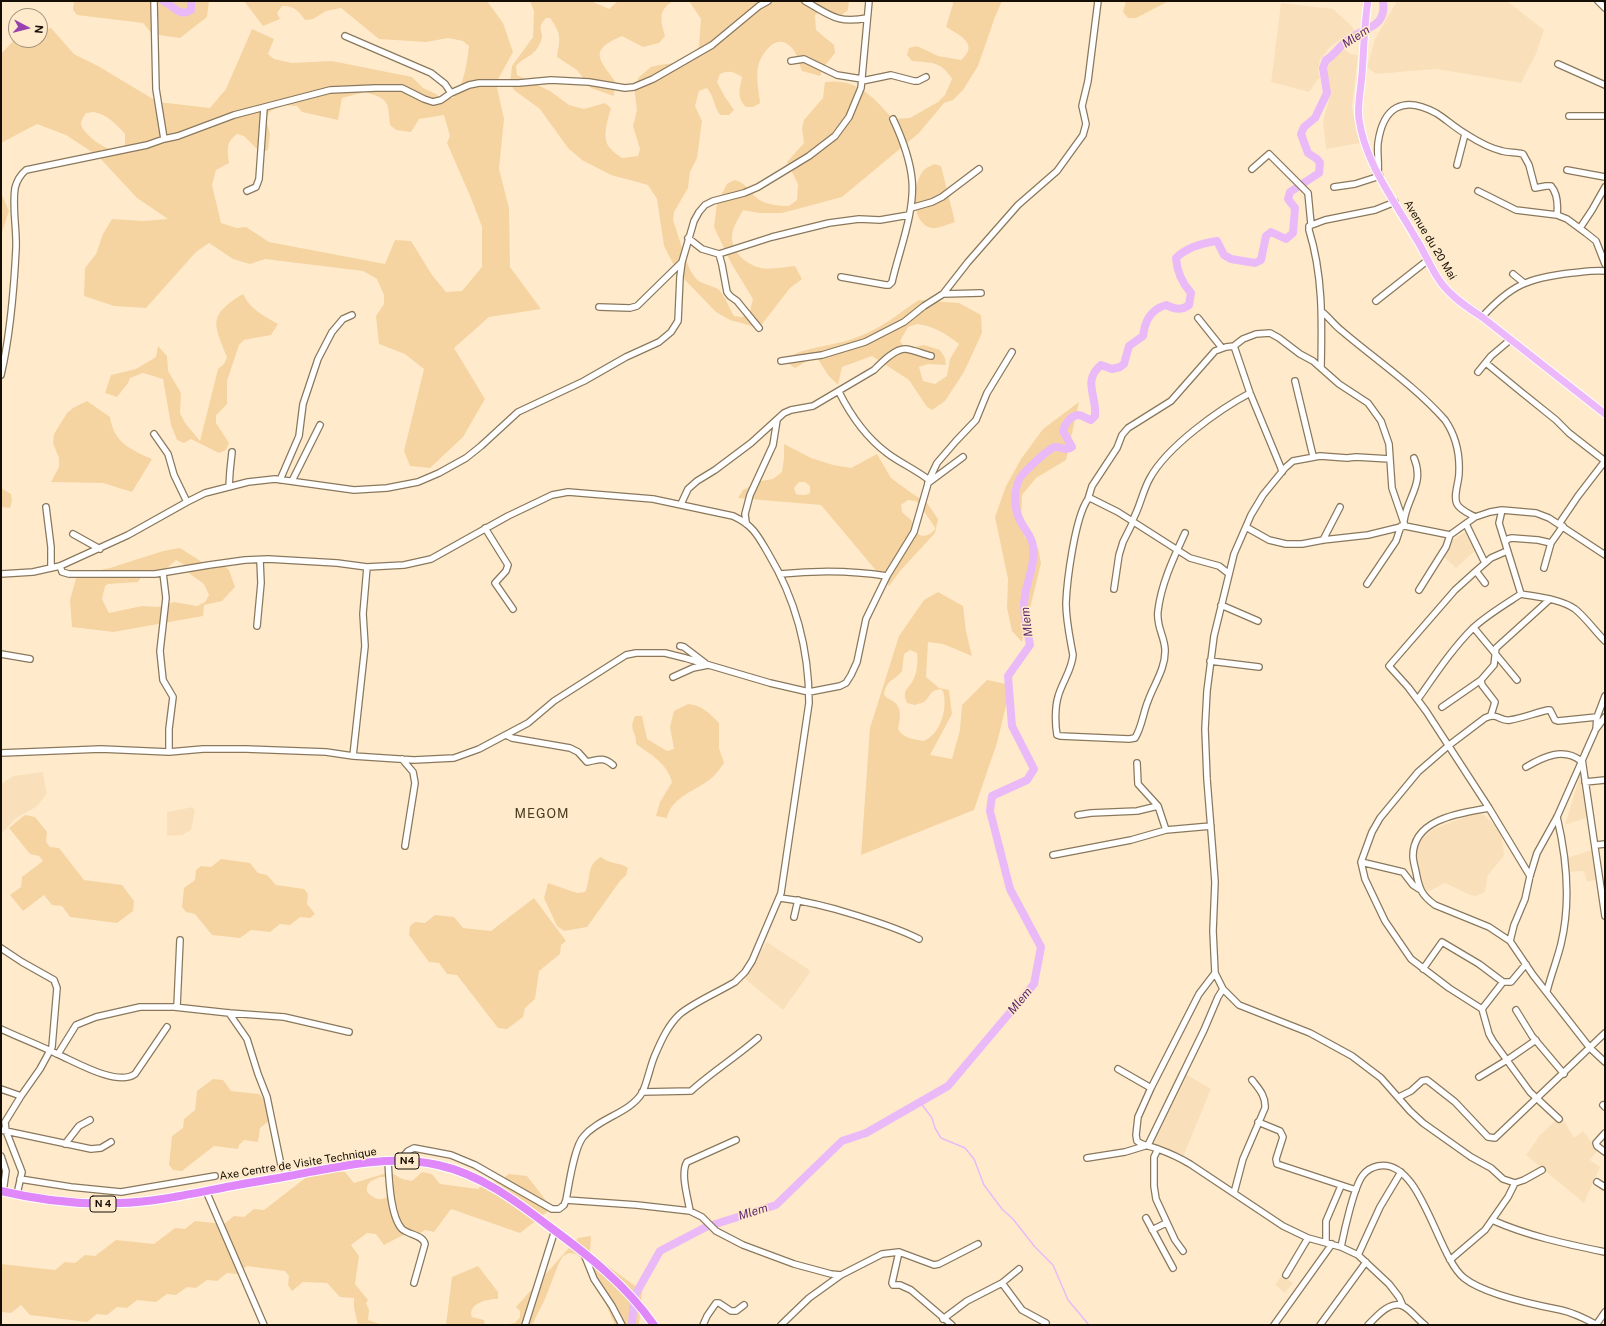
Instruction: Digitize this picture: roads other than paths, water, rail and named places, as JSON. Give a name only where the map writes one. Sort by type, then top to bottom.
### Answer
[{"type":"highway","name":"Axe Centre de Visite Technique","points":[[206,1191],[354,1164],[400,1160],[439,1165],[461,1171],[474,1177],[520,1204],[584,1254]]},
{"type":"highway","name":"N 4","points":[[2,1192],[61,1201],[107,1204],[167,1198],[206,1191]]},
{"type":"highway","name":"N4","points":[[584,1254],[618,1283],[654,1325]]},
{"type":"main road","name":"Avenue du 20 Mai","points":[[1368,1],[1364,29],[1359,117],[1366,147],[1379,175],[1436,276],[1449,292],[1463,304],[1482,317],[1605,414]]},
{"type":"street","points":[[154,1],[156,89],[164,139]]},
{"type":"street","points":[[1,375],[7,340],[16,247],[15,192],[20,175],[26,170],[147,145],[178,136],[234,115],[330,90],[345,88],[402,88],[432,102],[441,100],[451,93],[469,85],[479,83],[519,83],[551,80],[589,82],[625,88],[638,86],[712,45],[759,6],[768,1]]},
{"type":"street","points":[[806,1],[834,18],[851,21],[867,18]]},
{"type":"street","points":[[1,574],[33,572],[60,566],[128,535],[205,493],[229,487],[268,479],[354,490],[382,488],[418,482],[456,464],[481,446],[518,412],[584,381],[626,357],[650,348],[667,336],[674,328],[679,316],[682,262],[688,238],[696,216],[705,205],[713,201],[744,193],[758,187],[797,164],[823,146],[839,132],[849,117],[858,99],[862,80],[869,1]]},
{"type":"street","points":[[781,361],[822,355],[865,342],[904,322],[924,306],[943,294],[968,262],[1018,205],[1057,172],[1083,135],[1086,124],[1082,106],[1088,81],[1098,1]]},
{"type":"street","points":[[1598,1],[1605,8]]},
{"type":"street","points":[[345,36],[431,73],[446,84],[451,93]]},
{"type":"street","points":[[791,61],[804,59],[837,75],[862,80],[891,75],[914,81],[918,81],[926,77]]},
{"type":"street","points":[[1558,64],[1605,85]]},
{"type":"street","points":[[1334,187],[1354,184],[1379,175],[1378,144],[1384,120],[1393,108],[1406,104],[1422,106],[1437,113],[1464,134],[1500,150],[1523,154],[1529,165],[1535,188],[1551,186],[1554,190],[1557,197],[1557,215]]},
{"type":"street","points":[[247,191],[256,187],[259,179],[264,108]]},
{"type":"street","points":[[1569,116],[1605,116]]},
{"type":"street","points":[[841,276],[889,285],[892,282],[911,208],[912,180],[907,157],[894,119]]},
{"type":"street","points":[[1457,165],[1464,134]]},
{"type":"street","points":[[1252,170],[1269,154],[1308,193],[1311,224],[1309,230],[1316,252],[1319,271],[1322,312],[1321,368]]},
{"type":"street","points":[[911,208],[932,202],[942,197],[979,169]]},
{"type":"street","points":[[1567,170],[1605,177]]},
{"type":"street","points":[[1580,228],[1605,187]]},
{"type":"street","points":[[1478,191],[1516,210],[1557,215],[1567,219],[1596,242],[1605,264]]},
{"type":"street","points":[[1311,224],[1375,210],[1395,202]]},
{"type":"street","points":[[688,238],[702,249],[718,254],[772,237],[828,223],[859,219],[880,220],[909,215]]},
{"type":"street","points":[[718,254],[722,266],[726,292],[737,300],[759,328]]},
{"type":"street","points":[[1376,301],[1428,260]]},
{"type":"street","points":[[599,307],[630,308],[636,306],[682,262]]},
{"type":"street","points":[[1482,317],[1497,301],[1512,289],[1540,277],[1605,271]]},
{"type":"street","points":[[1513,274],[1524,283]]},
{"type":"street","points":[[943,294],[982,294]]},
{"type":"street","points":[[1322,312],[1328,316],[1340,330],[1393,372],[1445,420],[1451,429],[1458,447],[1459,472],[1456,498],[1457,503],[1459,507],[1475,517]]},
{"type":"street","points":[[280,480],[298,440],[303,404],[318,359],[332,332],[344,319],[352,315]]},
{"type":"street","points":[[1198,318],[1222,348]]},
{"type":"street","points":[[1185,533],[1165,582],[1158,609],[1157,622],[1164,641],[1165,650],[1162,667],[1148,700],[1139,732],[1135,738],[1129,739],[1060,736],[1057,734],[1055,725],[1058,698],[1072,663],[1073,655],[1067,617],[1067,591],[1077,528],[1082,510],[1088,499],[1092,486],[1116,448],[1122,435],[1134,424],[1171,401],[1215,351],[1234,346],[1250,337],[1264,333],[1270,334],[1279,338],[1321,368],[1339,384],[1362,398],[1375,412],[1387,435],[1392,488],[1403,525]]},
{"type":"street","points":[[1478,372],[1491,356],[1510,340]]},
{"type":"street","points":[[1234,346],[1250,392],[1282,472]]},
{"type":"street","points":[[681,504],[688,489],[696,481],[715,470],[751,443],[788,411],[813,406],[839,392],[855,380],[874,370],[902,349],[931,356]]},
{"type":"street","points":[[1,753],[101,749],[169,752],[203,749],[246,749],[326,752],[353,756],[402,759],[458,757],[479,749],[531,721],[543,709],[558,698],[621,658],[632,654],[666,653],[770,683],[809,692],[840,686],[846,683],[857,662],[866,619],[887,576],[914,532],[929,482],[937,463],[976,420],[987,393],[1012,352]]},
{"type":"street","points":[[1486,363],[1556,420],[1568,433],[1605,461],[1578,496],[1561,525],[1551,543],[1544,568]]},
{"type":"street","points":[[1295,381],[1313,456]]},
{"type":"street","points":[[839,392],[853,415],[880,447],[888,454],[912,467],[929,482]]},
{"type":"street","points":[[1114,589],[1121,548],[1149,480],[1168,454],[1181,442],[1213,415],[1250,392]]},
{"type":"street","points":[[746,522],[745,514],[754,486],[773,445],[777,420]]},
{"type":"street","points":[[292,481],[320,425]]},
{"type":"street","points":[[154,434],[168,454],[174,475],[187,502]]},
{"type":"street","points":[[229,487],[232,452]]},
{"type":"street","points":[[1390,459],[1313,456],[1293,461],[1263,495],[1234,554],[1228,573],[1210,660],[1205,729],[1214,882],[1213,931],[1215,973],[1223,989],[1239,1005],[1310,1033],[1352,1056],[1381,1078],[1410,1111],[1423,1123],[1471,1157],[1491,1168],[1499,1176],[1515,1183],[1524,1180],[1542,1170]]},
{"type":"street","points":[[929,482],[963,457]]},
{"type":"street","points":[[1367,584],[1396,541],[1403,525],[1406,511],[1417,483],[1418,472],[1414,458]]},
{"type":"street","points":[[60,566],[62,572],[72,575],[138,575],[163,573],[209,564],[260,560],[300,560],[367,567],[392,567],[425,560],[436,556],[485,528],[539,501],[563,492],[575,492],[653,499],[725,514],[746,522],[756,533],[780,574],[797,618],[809,692],[806,728],[780,898],[752,961],[741,977],[715,994],[688,1008],[681,1014],[670,1026],[654,1056],[642,1092],[623,1110],[594,1126],[584,1136],[577,1150],[566,1200],[559,1209],[552,1209],[481,1168],[451,1154],[414,1148],[408,1151],[400,1160]]},
{"type":"street","points":[[1088,499],[1090,498],[1133,521],[1190,558],[1219,566],[1228,573]]},
{"type":"street","points":[[46,507],[51,547],[51,568]]},
{"type":"street","points":[[1323,540],[1340,507]]},
{"type":"street","points":[[1502,510],[1499,523],[1505,542],[1506,551],[1521,594]]},
{"type":"street","points":[[1419,590],[1446,547],[1450,535],[1475,517],[1490,512],[1502,510],[1544,515],[1605,555]]},
{"type":"street","points":[[1466,524],[1485,563]]},
{"type":"street","points":[[1246,527],[1261,536],[1278,543],[1302,544],[1368,535],[1403,525],[1450,535]]},
{"type":"street","points":[[485,528],[508,565],[506,571],[495,583],[513,608]]},
{"type":"street","points":[[73,534],[100,549]]},
{"type":"street","points":[[1505,542],[1512,538],[1538,540],[1551,543]]},
{"type":"street","points":[[1506,551],[1497,554],[1485,563],[1455,590],[1389,666],[1390,669],[1418,699],[1472,780],[1530,876]]},
{"type":"street","points":[[257,626],[261,583],[260,560]]},
{"type":"street","points":[[353,756],[365,646],[363,614],[367,567]]},
{"type":"street","points":[[780,574],[826,570],[887,576]]},
{"type":"street","points":[[1476,571],[1485,583]]},
{"type":"street","points":[[163,573],[166,598],[160,651],[163,680],[173,697],[169,729],[169,752]]},
{"type":"street","points":[[1418,699],[1458,645],[1474,628],[1493,612],[1521,594],[1549,600],[1573,608],[1605,641]]},
{"type":"street","points":[[1442,706],[1481,680],[1494,665],[1496,648],[1549,600]]},
{"type":"street","points":[[1221,605],[1258,621]]},
{"type":"street","points":[[1474,628],[1517,680]]},
{"type":"street","points":[[680,646],[684,647],[708,665]]},
{"type":"street","points":[[1,654],[30,659]]},
{"type":"street","points":[[1210,660],[1259,667]]},
{"type":"street","points":[[673,677],[693,668],[708,665]]},
{"type":"street","points":[[1481,680],[1482,685],[1496,702],[1491,715],[1448,746],[1418,772],[1380,818],[1372,832],[1361,862],[1366,879],[1385,921],[1411,959],[1449,988],[1482,1009],[1489,1034],[1507,1060],[1536,1099],[1559,1119]]},
{"type":"street","points":[[1596,729],[1597,717],[1605,696]]},
{"type":"street","points":[[1491,715],[1509,721],[1550,710],[1555,720],[1558,721],[1597,717]]},
{"type":"street","points":[[1510,941],[1511,932],[1526,899],[1530,876],[1537,853],[1557,817],[1596,729],[1605,717]]},
{"type":"street","points":[[506,735],[512,738],[570,748],[578,752],[587,762],[602,759],[613,765]]},
{"type":"street","points":[[1526,767],[1536,760],[1555,754],[1570,756],[1582,760]]},
{"type":"street","points":[[402,759],[413,772],[414,783],[405,846]]},
{"type":"street","points":[[1582,760],[1596,845],[1605,916]]},
{"type":"street","points":[[1137,763],[1138,784],[1158,806],[1166,830]]},
{"type":"street","points":[[1585,782],[1605,780]]},
{"type":"street","points":[[1078,815],[1137,811],[1158,806]]},
{"type":"street","points":[[1419,889],[1413,857],[1415,844],[1419,836],[1439,820],[1451,815],[1489,808]]},
{"type":"street","points":[[1547,991],[1561,946],[1567,895],[1566,871],[1557,817]]},
{"type":"street","points":[[1053,855],[1132,840],[1166,830],[1211,826]]},
{"type":"street","points":[[1596,845],[1605,844]]},
{"type":"street","points":[[1361,862],[1403,872],[1428,901],[1489,927],[1510,941],[1590,1048],[1605,1062]]},
{"type":"street","points":[[780,898],[798,900],[839,909],[894,927],[919,938]]},
{"type":"street","points":[[794,917],[798,900]]},
{"type":"street","points":[[177,1007],[180,940]]},
{"type":"street","points":[[1423,969],[1442,942],[1479,964],[1503,982],[1511,982],[1526,964]]},
{"type":"street","points":[[1,948],[54,980],[57,988],[51,1051],[7,1118],[4,1130],[21,1168],[17,1194]]},
{"type":"street","points":[[1215,973],[1199,994],[1151,1088],[1138,1117],[1136,1135],[1137,1141],[1140,1144],[1148,1145],[1190,1164],[1283,1226],[1308,1238],[1341,1247],[1358,1255],[1395,1291],[1403,1306],[1425,1325]]},
{"type":"street","points":[[1482,1009],[1503,982]]},
{"type":"street","points":[[1087,1158],[1125,1152],[1148,1145],[1204,1030],[1218,996],[1223,989]]},
{"type":"street","points":[[58,1054],[71,1030],[79,1023],[140,1007],[177,1007],[284,1017],[349,1032]]},
{"type":"street","points":[[1516,1010],[1529,1032],[1564,1074]]},
{"type":"street","points":[[229,1013],[247,1039],[267,1097],[281,1165],[290,1176]]},
{"type":"street","points":[[1,1029],[87,1068],[111,1076],[128,1077],[135,1074],[167,1027]]},
{"type":"street","points":[[1399,1097],[1422,1081],[1427,1080],[1456,1102],[1488,1137],[1494,1138],[1497,1137],[1564,1074],[1605,1033]]},
{"type":"street","points":[[642,1092],[691,1091],[758,1038]]},
{"type":"street","points":[[1479,1077],[1536,1040]]},
{"type":"street","points":[[1118,1069],[1151,1088]]},
{"type":"street","points":[[1234,1193],[1243,1159],[1264,1108],[1265,1102],[1264,1096],[1252,1080]]},
{"type":"street","points":[[1,1089],[21,1096]]},
{"type":"street","points":[[65,1144],[79,1126],[90,1120]]},
{"type":"street","points":[[1258,1122],[1280,1131],[1283,1134],[1276,1159],[1277,1164],[1356,1190]]},
{"type":"street","points":[[4,1130],[65,1144],[95,1149],[101,1148],[111,1142]]},
{"type":"street","points":[[1605,1133],[1596,1144],[1605,1152]]},
{"type":"street","points":[[690,1211],[684,1173],[684,1167],[687,1162],[736,1140]]},
{"type":"street","points":[[1158,1149],[1154,1157],[1154,1186],[1156,1199],[1166,1223],[1183,1251]]},
{"type":"street","points":[[1,1156],[6,1170],[2,1192]]},
{"type":"street","points":[[388,1161],[392,1204],[396,1218],[402,1228],[421,1238],[425,1244],[414,1283]]},
{"type":"street","points":[[1341,1247],[1356,1190],[1363,1175],[1370,1169],[1379,1166],[1390,1166],[1401,1172],[1414,1186],[1456,1271],[1473,1284],[1535,1305],[1573,1314],[1597,1325],[1605,1312]]},
{"type":"street","points":[[1358,1255],[1377,1214],[1401,1172]]},
{"type":"street","points":[[20,1179],[71,1187],[121,1192],[215,1176]]},
{"type":"street","points":[[1597,1182],[1605,1187]]},
{"type":"street","points":[[1450,1260],[1475,1240],[1492,1220],[1508,1197],[1515,1183]]},
{"type":"street","points":[[1274,1325],[1329,1243],[1326,1221],[1341,1186]]},
{"type":"street","points":[[206,1191],[264,1325]]},
{"type":"street","points":[[566,1200],[637,1205],[690,1211],[702,1217],[716,1231],[744,1245],[794,1264],[831,1274],[841,1275]]},
{"type":"street","points":[[1146,1218],[1173,1268]]},
{"type":"street","points":[[1492,1220],[1530,1235],[1575,1247],[1605,1252]]},
{"type":"street","points":[[1152,1230],[1166,1223]]},
{"type":"street","points":[[525,1325],[555,1230]]},
{"type":"street","points":[[1286,1275],[1308,1238]]},
{"type":"street","points":[[781,1325],[809,1298],[841,1275],[882,1254],[899,1252],[934,1265],[939,1264],[978,1244]]},
{"type":"street","points":[[899,1252],[892,1283],[893,1285],[900,1285],[911,1290],[942,1319],[952,1325]]},
{"type":"street","points":[[584,1254],[594,1279],[612,1306],[622,1325]]},
{"type":"street","points":[[1320,1325],[1366,1262]]},
{"type":"street","points":[[942,1319],[967,1301],[1002,1283],[1019,1269]]},
{"type":"street","points":[[1002,1283],[1022,1310],[1046,1323]]},
{"type":"street","points":[[703,1325],[716,1303],[719,1303],[731,1311],[736,1311],[744,1305]]},
{"type":"street","points":[[1368,1325],[1388,1308],[1394,1305],[1403,1306]]},
{"type":"waterway","points":[[163,1],[183,13],[191,10],[191,1]]},
{"type":"waterway","name":"Mlem","points":[[632,1325],[634,1297],[660,1251],[706,1227],[776,1205],[842,1141],[866,1133],[948,1086],[1034,984],[1041,947],[1010,889],[990,811],[992,796],[1027,780],[1034,769],[1012,726],[1008,676],[1030,645],[1024,606],[1033,561],[1033,546],[1030,537],[1017,514],[1015,502],[1017,485],[1025,472],[1052,448],[1057,447],[1068,449],[1072,447],[1063,431],[1070,419],[1078,415],[1091,420],[1095,416],[1091,383],[1095,371],[1101,365],[1112,369],[1120,367],[1124,364],[1129,346],[1143,336],[1149,317],[1160,307],[1166,305],[1178,309],[1189,305],[1191,293],[1180,277],[1176,258],[1180,254],[1195,246],[1217,241],[1224,255],[1231,259],[1255,263],[1261,260],[1266,236],[1271,232],[1286,239],[1293,233],[1295,208],[1288,199],[1290,192],[1319,173],[1320,163],[1308,153],[1301,134],[1304,127],[1315,118],[1327,93],[1323,68],[1326,60],[1349,39],[1374,26],[1378,22],[1382,17],[1383,1]]},
{"type":"waterway","points":[[920,1102],[932,1118],[935,1128],[941,1138],[965,1148],[974,1159],[984,1185],[1002,1209],[1013,1219],[1035,1247],[1053,1265],[1068,1300],[1089,1325]]},
{"type":"district","name":"MEGOM","points":[[542,814]]}]
